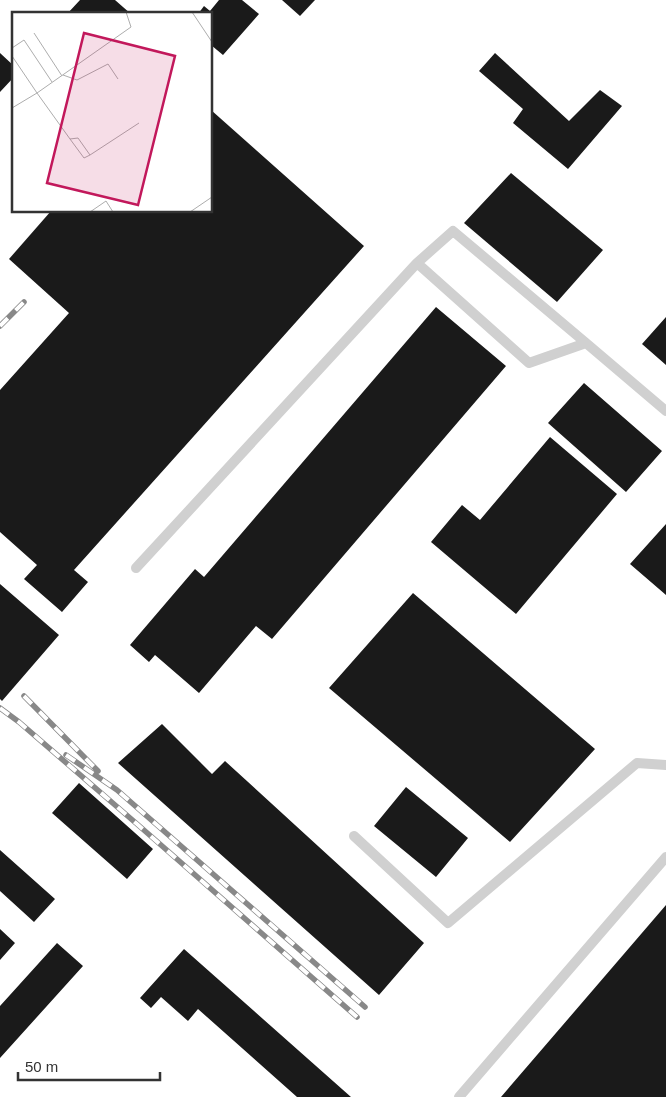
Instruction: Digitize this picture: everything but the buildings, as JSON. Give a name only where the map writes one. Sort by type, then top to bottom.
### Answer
[{"type":"lane","points":[[136,568],[417,263],[453,231],[666,411]]},
{"type":"lane","points":[[417,263],[529,363],[586,343]]},
{"type":"lane","points":[[354,836],[448,923],[637,763],[666,766]]},
{"type":"lane","points":[[459,1097],[666,857]]},
{"type":"railway","points":[[0,326],[24,302]]},
{"type":"railway","points":[[24,696],[98,771]]},
{"type":"railway","points":[[0,708],[19,722],[137,824],[357,1017]]},
{"type":"railway","points":[[66,755],[117,790],[365,1007]]}]
